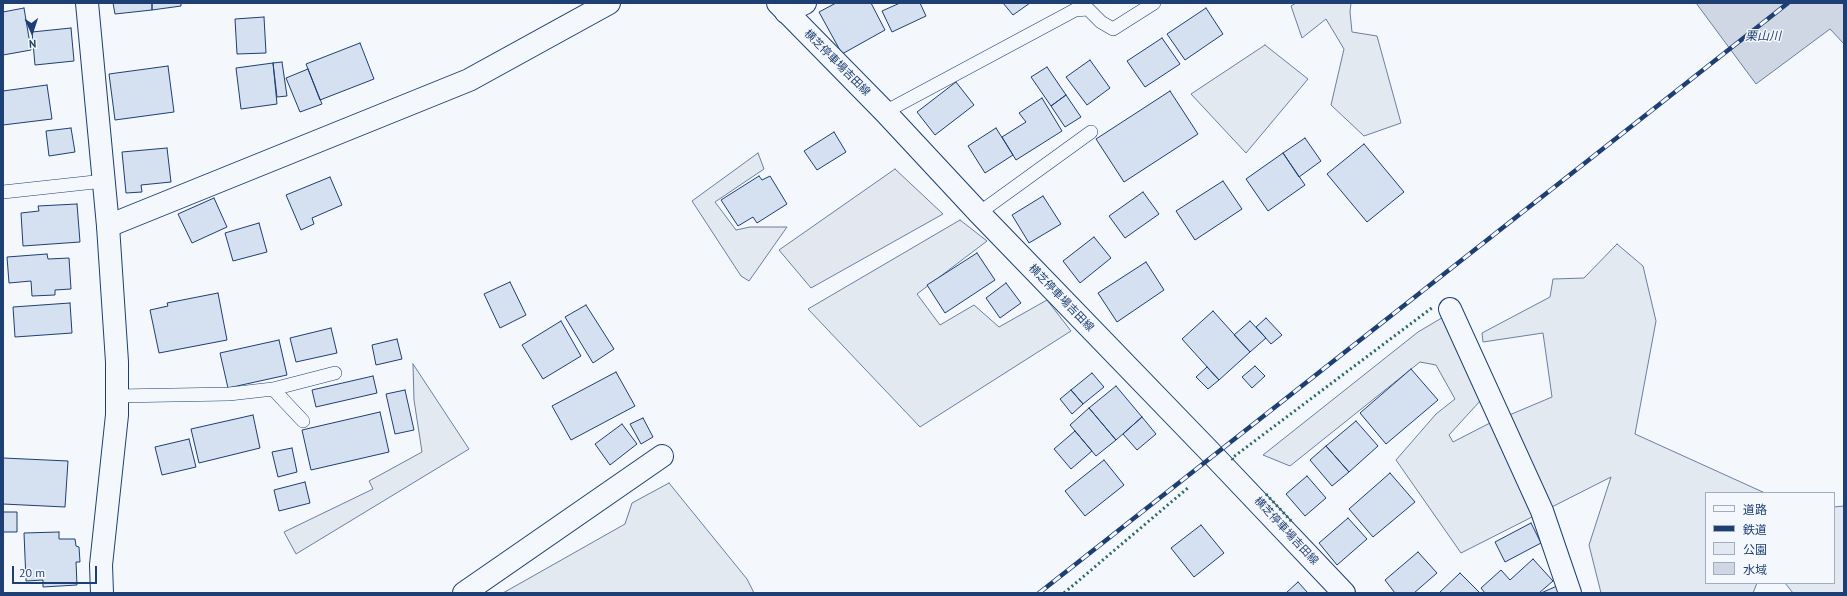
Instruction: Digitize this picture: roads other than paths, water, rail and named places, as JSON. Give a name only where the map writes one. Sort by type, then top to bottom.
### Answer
[{"type":"street","points":[[88,3],[108,226],[117,362],[117,414],[101,565],[102,593]]},
{"type":"street","points":[[108,226],[469,80],[609,3]]},
{"type":"street","name":"横芝停車場吉田線","points":[[790,6],[885,112],[979,213],[1344,593]]},
{"type":"street","points":[[1450,309],[1542,511],[1570,593]]},
{"type":"street","points":[[464,593],[662,456]]},
{"type":"lane","points":[[885,112],[1075,10],[1088,9],[1101,22],[1113,29],[1154,3]]},
{"type":"lane","points":[[979,213],[1091,132]]},
{"type":"lane","points":[[3,192],[104,181]]},
{"type":"lane","points":[[117,396],[229,394],[273,389],[335,373]]},
{"type":"lane","points":[[273,389],[303,421]]},
{"type":"water","name":"栗山川","points":[[1696,3],[1844,3],[1844,44],[1830,29],[1756,84]]},
{"type":"railway","points":[[1039,593],[1788,3]]}]
